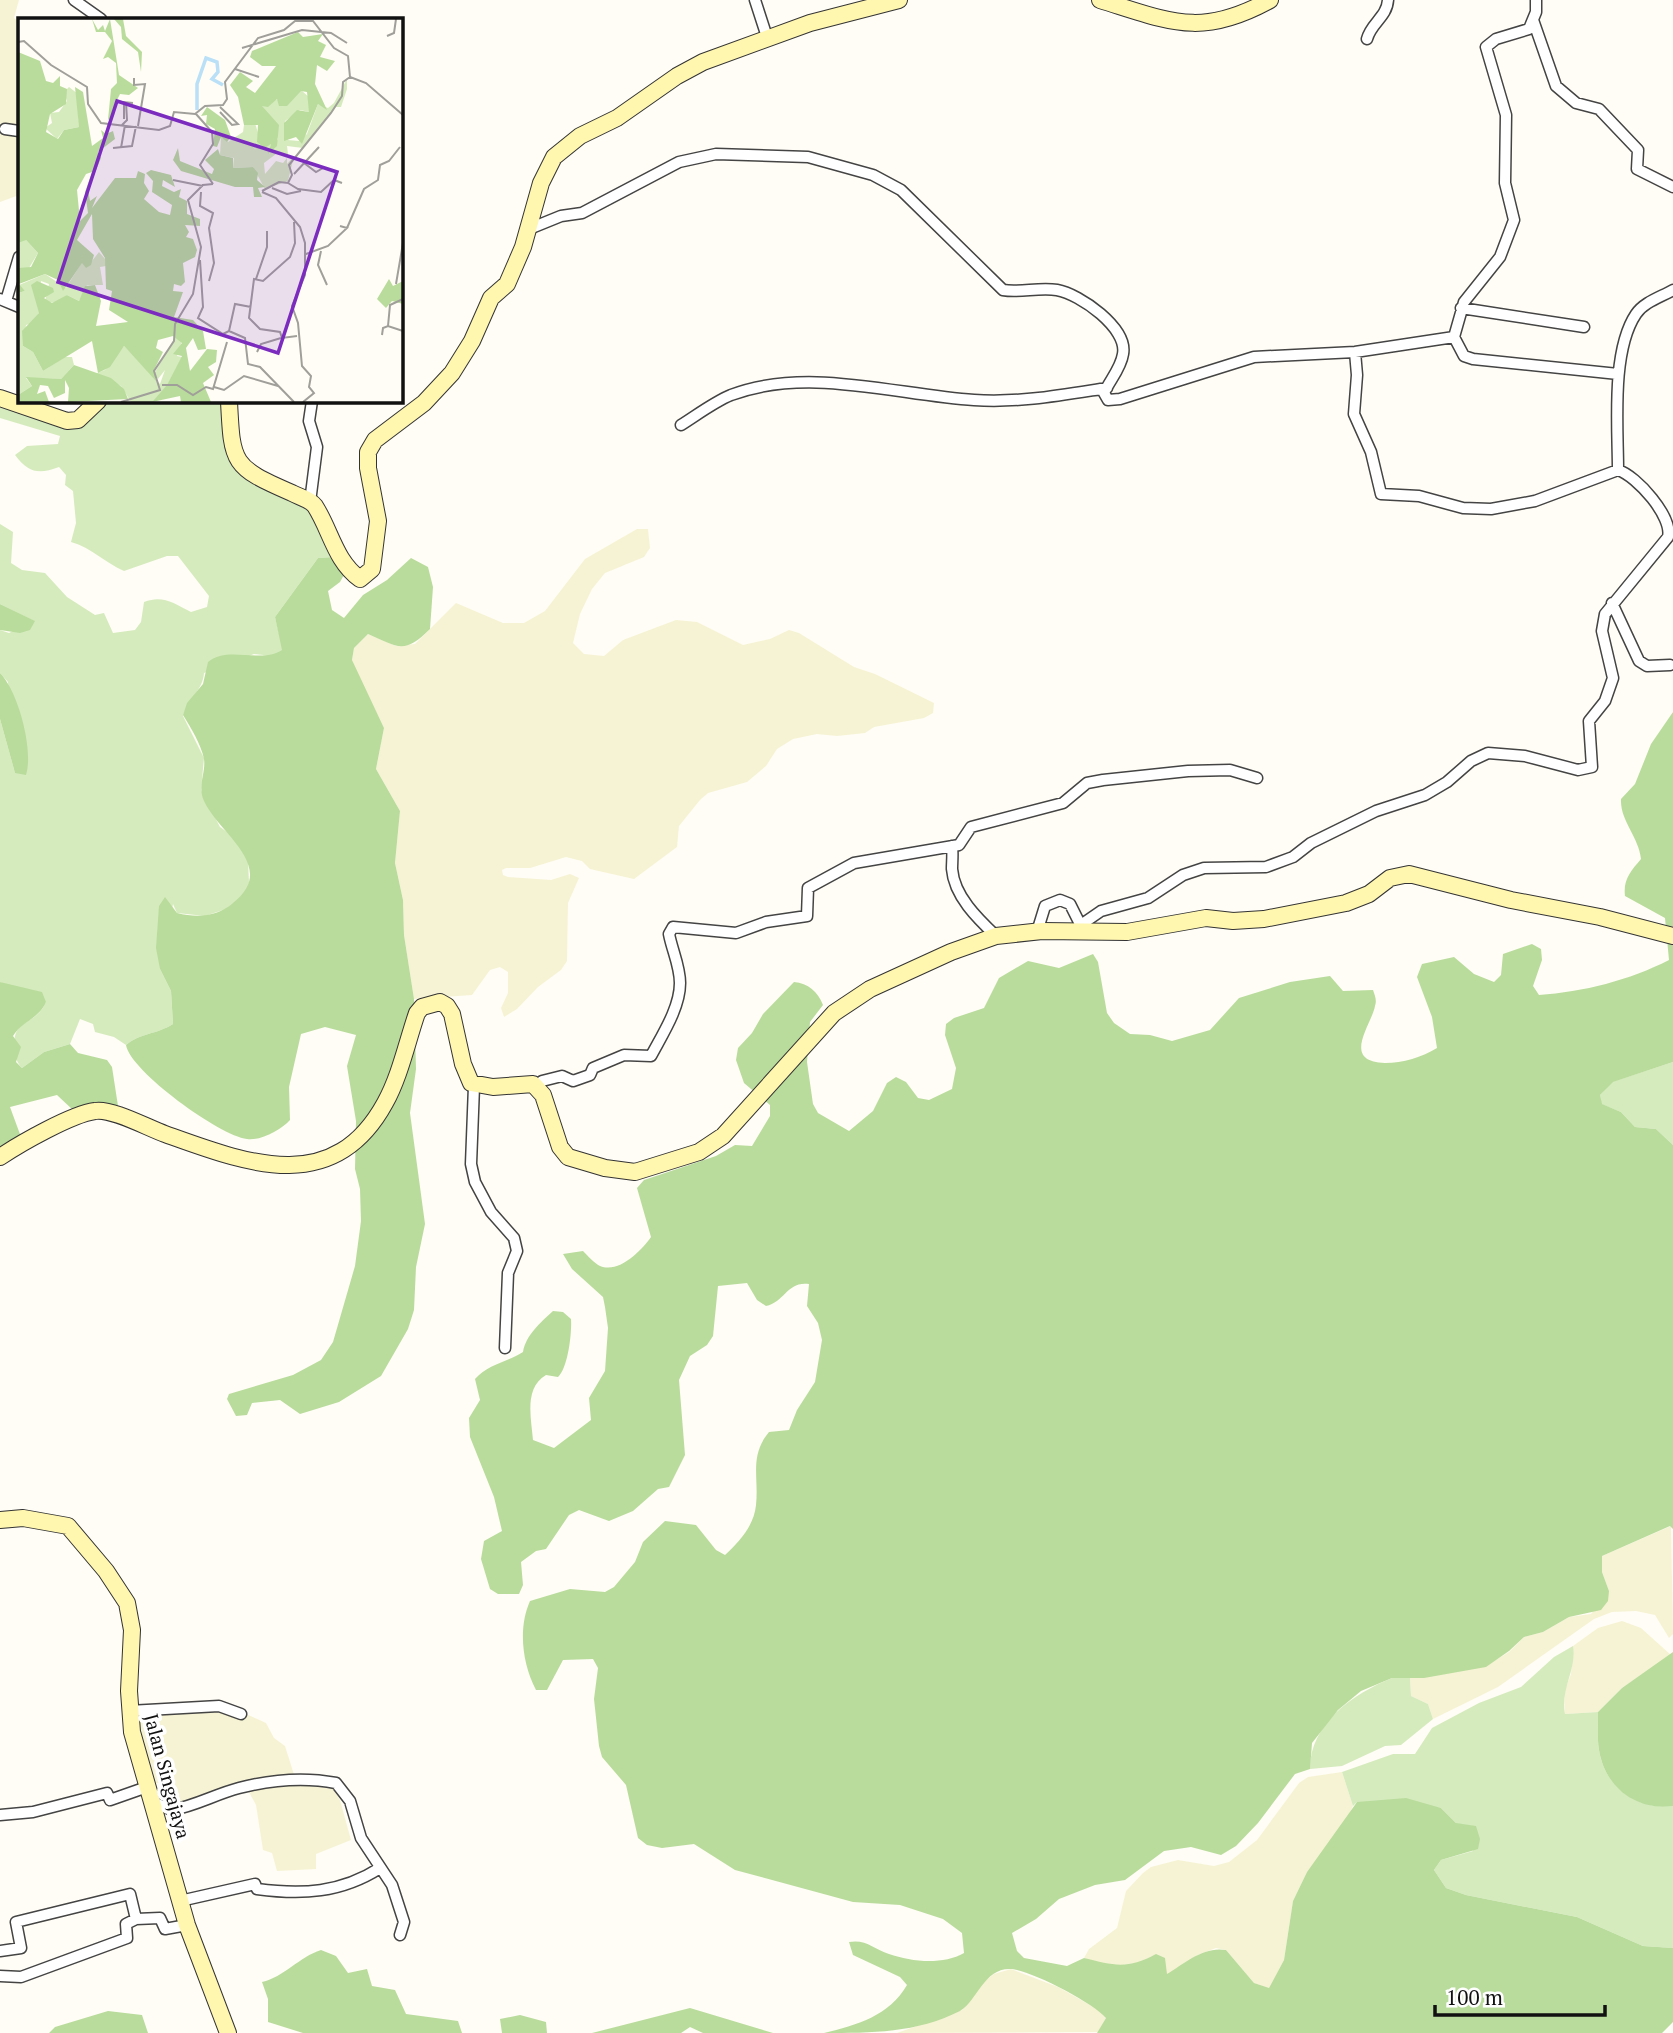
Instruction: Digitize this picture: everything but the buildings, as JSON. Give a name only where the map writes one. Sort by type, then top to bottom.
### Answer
[{"type":"street","points":[[74,0],[100,18]]},
{"type":"street","points":[[755,0],[766,37]]},
{"type":"street","points":[[312,402],[310,421],[317,447],[310,502],[329,540],[352,573],[360,579],[368,576],[372,569],[378,521],[368,468],[369,452],[375,440],[443,386],[472,341],[491,298],[507,284],[529,229],[541,183],[554,157],[565,145],[617,118],[677,76],[728,51],[766,37],[899,0]]},
{"type":"street","points":[[1100,0],[1190,25],[1223,21],[1270,0]]},
{"type":"street","points":[[1367,39],[1372,26],[1385,13],[1388,0]]},
{"type":"street","points":[[1536,0],[1529,29],[1496,39],[1486,47],[1506,114],[1505,183],[1514,220],[1500,257],[1461,307],[1454,337],[1460,351],[1472,359],[1618,374]]},
{"type":"street","points":[[1533,20],[1556,86],[1576,103],[1599,109],[1638,150],[1637,169],[1673,187]]},
{"type":"street","points":[[5,129],[18,131]]},
{"type":"street","points":[[529,229],[561,216],[580,215],[667,166],[704,156],[808,157],[873,176],[901,190],[1003,290],[1046,289],[1066,292],[1113,326],[1121,335],[1123,354],[1107,388],[1105,397],[1112,400],[1233,361],[1274,354],[1355,352],[1454,337]]},
{"type":"street","points":[[3,300],[18,260]]},
{"type":"street","points":[[1618,470],[1618,374],[1637,313],[1673,290]]},
{"type":"street","points":[[1461,307],[1584,327]]},
{"type":"street","points":[[1076,927],[1101,911],[1148,898],[1183,875],[1204,868],[1266,867],[1293,857],[1311,843],[1377,811],[1425,795],[1447,782],[1471,761],[1488,753],[1525,756],[1578,770],[1589,770],[1593,763],[1589,721],[1605,701],[1613,678],[1602,622],[1612,603],[1660,549],[1670,529],[1662,512],[1630,476],[1618,470],[1535,501],[1491,509],[1463,508],[1419,496],[1386,497],[1378,489],[1371,452],[1354,414],[1357,375],[1355,352]]},
{"type":"street","points":[[681,425],[729,396],[799,382],[905,389],[971,400],[1023,402],[1107,388]]},
{"type":"street","points":[[0,398],[19,407],[67,421],[78,420],[97,402]]},
{"type":"street","points":[[229,402],[234,456],[245,468],[268,482],[310,502]]},
{"type":"street","points":[[1612,603],[1639,661],[1647,666],[1670,665]]},
{"type":"street","points":[[536,1086],[542,1081],[562,1076],[570,1081],[580,1079],[590,1075],[593,1068],[624,1055],[651,1056],[663,1035],[680,988],[678,962],[669,934],[673,927],[736,933],[766,922],[807,916],[808,888],[844,866],[963,843],[965,832],[971,827],[1063,803],[1087,783],[1188,771],[1230,770],[1256,778]]},
{"type":"street","points":[[952,846],[952,870],[961,893],[972,911],[996,936]]},
{"type":"street","points":[[474,1086],[524,1083],[536,1086],[543,1095],[560,1147],[568,1157],[605,1168],[635,1171],[699,1153],[723,1136],[834,1013],[870,989],[951,952],[996,936],[1076,927],[1127,932],[1206,918],[1233,921],[1264,919],[1346,903],[1369,894],[1390,878],[1409,874],[1673,936]]},
{"type":"street","points":[[1037,932],[1045,906],[1060,900],[1070,904],[1076,927]]},
{"type":"street","points":[[0,1157],[82,1115],[101,1111],[184,1141],[278,1166],[311,1164],[346,1147],[370,1127],[390,1092],[417,1013],[422,1007],[436,1002],[447,1006],[452,1014],[463,1064],[474,1086],[471,1164],[475,1182],[491,1212],[514,1238],[517,1251],[508,1273],[505,1348]]},
{"type":"street","name":"Jalan Singajaya","points":[[0,1520],[23,1518],[68,1526],[121,1591],[127,1603],[132,1630],[129,1711],[149,1794],[199,1965],[228,2033]]},
{"type":"street","points":[[129,1711],[219,1706],[241,1714]]},
{"type":"street","points":[[0,1815],[33,1812],[107,1793],[110,1800],[149,1794],[172,1810],[239,1788],[317,1779],[336,1783],[345,1792],[361,1838],[393,1885],[404,1921],[400,1935]]},
{"type":"street","points":[[180,1901],[255,1884],[257,1889],[309,1893],[345,1886],[380,1868]]},
{"type":"street","points":[[0,1951],[21,1948],[16,1922],[130,1894],[136,1919]]},
{"type":"street","points":[[0,1976],[21,1977],[127,1938],[126,1924],[136,1919],[160,1918],[165,1929],[187,1925]]},
{"type":"shaded area","points":[[0,0],[19,0],[14,18],[18,21],[18,195],[0,202]]},
{"type":"shaded area","points":[[637,529],[648,529],[650,548],[644,557],[605,573],[592,589],[580,614],[573,643],[584,654],[604,656],[623,640],[676,620],[697,622],[743,645],[770,639],[789,630],[799,633],[854,667],[875,674],[934,703],[933,713],[924,718],[874,727],[865,733],[837,736],[817,734],[793,739],[777,749],[766,766],[747,782],[708,793],[700,800],[679,826],[677,847],[634,879],[590,869],[582,861],[566,857],[530,868],[502,870],[503,875],[508,877],[551,880],[570,874],[579,878],[568,903],[567,961],[561,970],[504,1017],[501,1008],[508,993],[508,972],[500,967],[490,970],[472,995],[414,999],[404,935],[403,900],[395,863],[400,811],[376,769],[384,728],[355,669],[352,660],[354,648],[368,634],[396,646],[415,644],[456,603],[503,623],[524,623],[545,611],[585,559]]},
{"type":"shaded area","points":[[1671,1526],[1673,1634],[1669,1638],[1655,1615],[1636,1611],[1612,1612],[1594,1619],[1498,1687],[1433,1719],[1428,1704],[1411,1696],[1410,1678],[1486,1666],[1509,1652],[1524,1637],[1543,1632],[1569,1617],[1591,1614],[1609,1591],[1602,1572],[1602,1556]]},
{"type":"shaded area","points":[[1622,1621],[1641,1628],[1671,1655],[1622,1688],[1598,1712],[1565,1714],[1564,1692],[1571,1674],[1573,1646],[1598,1628]]},
{"type":"shaded area","points":[[187,1711],[246,1714],[266,1723],[274,1738],[285,1746],[297,1784],[333,1789],[340,1800],[351,1840],[316,1854],[316,1869],[277,1871],[272,1853],[263,1850],[256,1805],[244,1783],[182,1802],[167,1801],[159,1783],[152,1784],[135,1714]]},
{"type":"shaded area","points":[[1342,1772],[1353,1806],[1346,1821],[1307,1872],[1293,1901],[1284,1960],[1269,1989],[1254,1983],[1226,1950],[1216,1948],[1198,1955],[1167,1975],[1142,1962],[1110,1967],[1084,1958],[1089,1949],[1117,1928],[1126,1891],[1151,1867],[1178,1860],[1214,1866],[1229,1862],[1257,1840],[1299,1783],[1308,1777]]},
{"type":"shaded area","points":[[1011,1969],[1058,1987],[1101,2011],[1106,2018],[1098,2032],[897,2033],[962,2010],[978,1986],[994,1974]]},
{"type":"green space","points":[[0,401],[74,425],[105,402],[221,402],[226,443],[308,508],[333,557],[318,558],[275,617],[283,650],[273,656],[254,654],[204,673],[201,684],[183,716],[204,758],[201,790],[220,827],[230,834],[244,852],[248,861],[249,882],[247,893],[226,909],[205,916],[177,913],[173,904],[160,969],[171,991],[173,1024],[126,1045],[114,1037],[95,1032],[93,1024],[80,1019],[70,1044],[44,1052],[22,1068],[16,1054],[17,1032],[36,1016],[46,1002],[0,982],[0,719],[15,773],[8,682],[0,673],[0,630],[9,633],[34,621],[0,604],[0,524],[13,532],[11,563],[22,570],[45,573],[67,597],[95,615],[104,613],[113,633],[135,630],[141,622],[144,602],[162,600],[191,612],[207,607],[209,596],[178,556],[167,556],[124,571],[71,542],[76,523],[73,491],[65,485],[66,475],[59,467],[35,471],[25,466],[15,455],[27,446],[58,444],[60,436],[0,418]]},
{"type":"green space","points":[[333,557],[345,573],[340,582],[328,591],[332,610],[344,618],[363,595],[387,580],[411,558],[428,567],[433,587],[430,629],[414,643],[400,646],[368,634],[354,648],[352,660],[384,728],[376,769],[400,811],[395,863],[403,900],[404,935],[414,999],[416,1069],[410,1113],[425,1224],[416,1267],[414,1310],[408,1329],[381,1376],[339,1402],[300,1414],[280,1400],[252,1403],[247,1415],[236,1416],[227,1399],[229,1394],[293,1375],[321,1360],[333,1342],[355,1266],[361,1221],[360,1189],[355,1169],[356,1121],[347,1066],[356,1035],[325,1027],[301,1034],[289,1087],[290,1120],[270,1134],[252,1139],[217,1127],[178,1101],[143,1070],[126,1045],[173,1024],[171,991],[160,969],[156,948],[159,906],[165,897],[177,913],[192,916],[214,914],[227,908],[246,890],[250,877],[248,864],[241,851],[204,801],[201,790],[204,759],[183,715],[187,703],[203,684],[208,662],[216,657],[274,654],[282,650],[275,617],[318,558]]},
{"type":"green space","points":[[0,604],[35,621],[30,630],[20,633],[0,630]]},
{"type":"green space","points":[[0,673],[13,693],[23,721],[28,751],[26,775],[15,773],[0,719]]},
{"type":"green space","points":[[1673,712],[1673,1062],[1613,1082],[1600,1095],[1602,1104],[1621,1112],[1635,1127],[1656,1129],[1673,1145],[1673,1529],[1670,1526],[1602,1556],[1602,1572],[1609,1591],[1608,1601],[1601,1610],[1569,1617],[1543,1632],[1524,1637],[1486,1667],[1424,1678],[1392,1678],[1361,1691],[1338,1710],[1312,1743],[1310,1769],[1295,1774],[1258,1823],[1236,1846],[1221,1855],[1191,1847],[1164,1851],[1125,1880],[1095,1885],[1059,1899],[1036,1919],[1012,1933],[1017,1951],[1024,1958],[1067,1966],[1084,1958],[1120,1965],[1156,1954],[1165,1958],[1167,1974],[1202,1953],[1226,1950],[1254,1983],[1269,1988],[1284,1960],[1293,1901],[1307,1872],[1357,1802],[1406,1798],[1441,1808],[1456,1823],[1476,1826],[1480,1839],[1478,1849],[1441,1860],[1434,1870],[1446,1888],[1466,1895],[1577,1917],[1643,1946],[1673,1948],[1673,2022],[1662,2033],[1097,2033],[1106,2018],[1099,2012],[1047,1981],[1012,1969],[995,1973],[960,2011],[927,2024],[859,2033],[824,2033],[882,2012],[900,1996],[907,1985],[900,1977],[853,1955],[849,1942],[865,1943],[907,1959],[937,1961],[964,1953],[962,1933],[943,1919],[900,1905],[853,1902],[735,1870],[694,1844],[662,1848],[647,1845],[638,1838],[626,1785],[602,1757],[594,1699],[598,1668],[593,1659],[563,1660],[547,1690],[536,1690],[527,1668],[523,1646],[524,1622],[530,1601],[570,1589],[605,1592],[614,1587],[635,1562],[643,1542],[665,1521],[696,1525],[716,1550],[725,1555],[740,1539],[755,1513],[757,1458],[763,1441],[769,1432],[789,1430],[797,1410],[815,1382],[822,1340],[818,1323],[807,1306],[809,1284],[796,1286],[766,1306],[757,1300],[747,1283],[718,1286],[713,1336],[707,1345],[690,1356],[679,1380],[685,1455],[669,1487],[658,1489],[633,1511],[609,1521],[579,1510],[569,1515],[546,1549],[536,1551],[521,1562],[523,1585],[519,1594],[498,1594],[490,1589],[481,1559],[484,1541],[502,1531],[494,1497],[470,1437],[469,1418],[480,1400],[475,1379],[491,1367],[523,1352],[530,1335],[543,1320],[553,1311],[563,1312],[571,1319],[567,1358],[558,1377],[546,1375],[534,1387],[530,1404],[533,1440],[554,1448],[591,1420],[589,1398],[605,1371],[608,1328],[605,1307],[603,1297],[572,1269],[563,1254],[583,1251],[600,1266],[607,1268],[622,1264],[636,1254],[651,1237],[637,1188],[644,1180],[716,1156],[735,1145],[752,1146],[770,1116],[770,1105],[744,1083],[736,1060],[738,1048],[752,1033],[763,1014],[794,982],[812,989],[823,1005],[810,1022],[807,1062],[813,1104],[818,1113],[849,1131],[873,1111],[887,1083],[896,1077],[906,1082],[918,1098],[929,1100],[952,1089],[956,1068],[945,1035],[946,1024],[954,1018],[984,1008],[999,978],[1028,961],[1059,968],[1093,954],[1098,962],[1107,1013],[1114,1023],[1130,1034],[1150,1035],[1172,1041],[1210,1030],[1239,998],[1290,982],[1330,976],[1343,991],[1373,990],[1376,1004],[1361,1049],[1364,1056],[1372,1061],[1385,1063],[1412,1059],[1437,1048],[1432,1017],[1417,977],[1422,964],[1454,957],[1474,974],[1494,982],[1501,975],[1503,954],[1532,944],[1541,949],[1542,960],[1533,986],[1539,995],[1606,984],[1669,960],[1665,918],[1625,896],[1627,880],[1641,859],[1637,843],[1623,815],[1621,799],[1635,784],[1651,744]]},
{"type":"green space","points":[[0,982],[42,992],[46,1002],[13,1036],[21,1047],[16,1062],[22,1068],[44,1052],[70,1044],[78,1053],[107,1060],[112,1067],[118,1106],[74,1111],[57,1095],[10,1107],[21,1137],[0,1148]]},
{"type":"green space","points":[[1673,1062],[1673,1145],[1656,1129],[1635,1127],[1621,1112],[1601,1104],[1600,1095],[1612,1082]]},
{"type":"green space","points":[[1573,1646],[1573,1663],[1565,1696],[1565,1714],[1598,1712],[1599,1750],[1608,1775],[1625,1794],[1635,1800],[1673,1806],[1673,1948],[1643,1946],[1577,1917],[1466,1895],[1446,1888],[1434,1870],[1441,1860],[1473,1851],[1456,1823],[1441,1808],[1357,1802],[1353,1806],[1342,1772],[1393,1754],[1415,1754],[1432,1728],[1479,1703],[1521,1687],[1554,1657]]},
{"type":"green space","points":[[1673,1652],[1673,1806],[1660,1807],[1647,1805],[1625,1794],[1608,1775],[1599,1750],[1598,1712],[1622,1688]]},
{"type":"green space","points":[[1392,1678],[1410,1678],[1411,1696],[1428,1704],[1433,1719],[1401,1745],[1385,1746],[1342,1766],[1310,1769],[1317,1738],[1336,1712],[1363,1692]]},
{"type":"green space","points":[[321,1950],[336,1956],[348,1973],[367,1969],[372,1986],[395,1990],[406,2014],[458,2021],[462,2033],[303,2033],[268,2022],[268,1999],[262,1982]]},
{"type":"green space","points":[[690,2008],[773,2033],[703,2033],[690,2027],[681,2033],[592,2033]]},
{"type":"green space","points":[[108,2011],[142,2015],[148,2033],[49,2033],[55,2027]]},
{"type":"green space","points":[[520,2015],[546,2022],[547,2033],[502,2033],[500,2019]]}]
